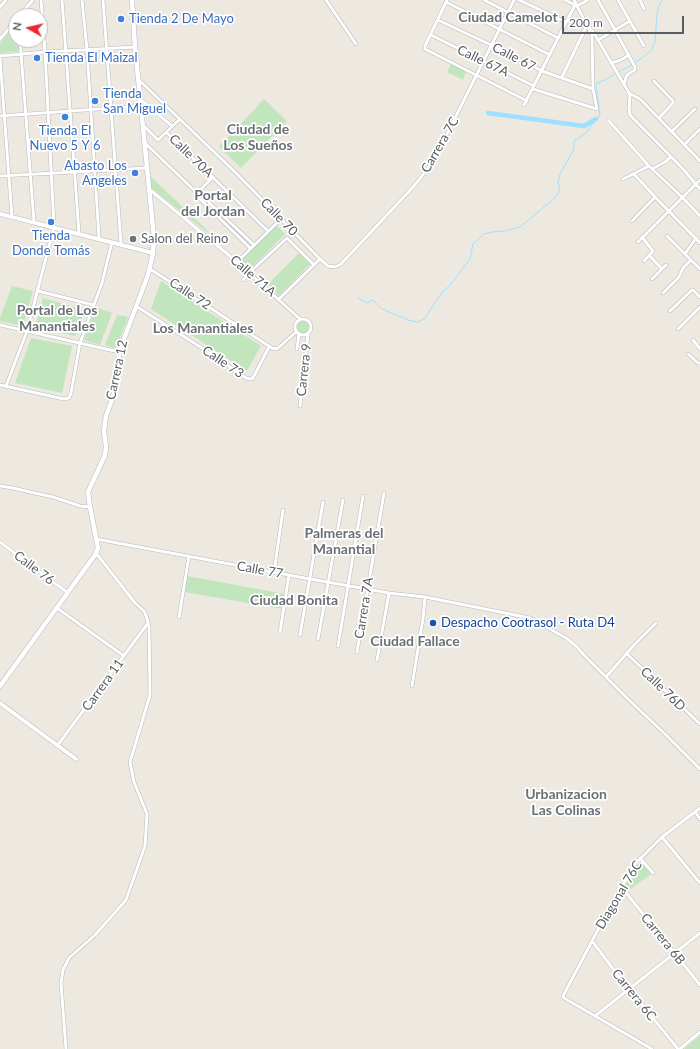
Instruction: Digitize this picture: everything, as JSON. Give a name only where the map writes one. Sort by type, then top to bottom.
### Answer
[{"type":"main road","name":"Carrera 12","points":[[96,554],[98,548],[88,492],[105,455],[105,423],[116,384],[119,352],[150,269],[154,253],[154,238],[138,80],[132,0]]},
{"type":"main road","points":[[0,686],[96,554]]},
{"type":"street","points":[[0,7],[6,0]]},
{"type":"street","points":[[26,8],[33,0]]},
{"type":"street","points":[[6,386],[27,331],[54,227],[49,113],[41,0]]},
{"type":"street","points":[[62,0],[78,233]]},
{"type":"street","points":[[82,0],[87,50],[99,238]]},
{"type":"street","points":[[103,0],[121,244]]},
{"type":"street","points":[[326,0],[356,44]]},
{"type":"street","points":[[484,0],[558,38]]},
{"type":"street","name":"Carrera 7C","points":[[335,267],[341,264],[430,167],[514,0]]},
{"type":"street","points":[[519,0],[566,22]]},
{"type":"street","points":[[565,0],[576,4],[588,0]]},
{"type":"street","points":[[598,0],[616,30],[635,67],[634,70],[621,80]]},
{"type":"street","points":[[618,0],[644,46]]},
{"type":"street","points":[[640,0],[644,9]]},
{"type":"street","points":[[526,101],[427,51],[425,48],[447,1],[550,55]]},
{"type":"street","points":[[524,105],[576,4]]},
{"type":"street","points":[[533,89],[597,109],[593,88],[592,35],[576,4]]},
{"type":"street","name":"Calle 67","points":[[438,20],[542,71],[593,88]]},
{"type":"street","points":[[598,40],[630,22]]},
{"type":"street","points":[[587,25],[594,33],[629,93],[630,115],[700,189]]},
{"type":"street","points":[[562,77],[587,25]]},
{"type":"street","points":[[0,39],[8,30]]},
{"type":"street","name":"Calle 67A","points":[[431,35],[534,86]]},
{"type":"street","points":[[12,217],[0,57],[45,52],[135,47]]},
{"type":"street","points":[[21,48],[34,222]]},
{"type":"street","points":[[612,63],[629,55]]},
{"type":"street","points":[[624,85],[626,77]]},
{"type":"street","name":"Calle 70","points":[[138,80],[236,173],[320,259],[328,266],[335,267]]},
{"type":"street","points":[[654,81],[673,101],[673,103],[659,118]]},
{"type":"street","points":[[629,93],[640,99],[700,161]]},
{"type":"street","points":[[140,99],[172,126]]},
{"type":"street","points":[[0,116],[141,106]]},
{"type":"street","points":[[671,132],[694,109]]},
{"type":"street","points":[[143,125],[158,140],[180,119]]},
{"type":"street","points":[[608,120],[648,166],[700,216]]},
{"type":"street","points":[[684,145],[700,129]]},
{"type":"street","name":"Calle 70A","points":[[166,132],[268,231]]},
{"type":"street","points":[[144,143],[254,245]]},
{"type":"street","points":[[697,158],[700,155]]},
{"type":"street","points":[[652,169],[671,157]]},
{"type":"street","points":[[623,179],[648,166]]},
{"type":"street","points":[[0,176],[147,168]]},
{"type":"street","points":[[634,174],[700,243]]},
{"type":"street","points":[[197,193],[213,177]]},
{"type":"street","points":[[638,242],[700,180]]},
{"type":"street","name":"Calle 71A","points":[[149,189],[237,262],[300,319]]},
{"type":"street","points":[[197,193],[197,196],[250,248]]},
{"type":"street","points":[[632,221],[655,197]]},
{"type":"street","points":[[0,214],[154,253]]},
{"type":"street","points":[[237,262],[281,219]]},
{"type":"street","points":[[667,236],[700,269]]},
{"type":"street","points":[[243,280],[287,238],[314,265]]},
{"type":"street","points":[[642,238],[653,250],[644,261]]},
{"type":"street","points":[[685,254],[696,238]]},
{"type":"street","points":[[0,385],[64,399],[69,398],[80,343],[102,283],[112,242]]},
{"type":"street","points":[[649,255],[662,269]]},
{"type":"street","points":[[279,299],[320,259]]},
{"type":"street","points":[[663,293],[679,277],[683,268],[692,260]]},
{"type":"street","points":[[652,279],[666,265]]},
{"type":"street","name":"Calle 72","points":[[150,269],[269,347]]},
{"type":"street","points":[[670,311],[692,290],[700,297]]},
{"type":"street","points":[[38,291],[94,305]]},
{"type":"street","name":"Calle 73","points":[[136,306],[246,378],[253,378],[269,347]]},
{"type":"street","points":[[678,329],[700,307]]},
{"type":"street","points":[[297,349],[298,333],[295,326],[297,321],[306,318],[311,323],[312,328],[308,334],[304,335],[298,333]]},
{"type":"street","points":[[0,326],[119,352]]},
{"type":"street","points":[[269,347],[277,349],[298,333]]},
{"type":"street","name":"Carrera 9","points":[[300,406],[308,334]]},
{"type":"street","points":[[693,340],[700,349]]},
{"type":"street","points":[[688,354],[700,363]]},
{"type":"street","points":[[0,486],[24,490],[53,497],[80,506],[90,507]]},
{"type":"street","name":"Carrera 7A","points":[[357,652],[384,493]]},
{"type":"street","points":[[338,646],[363,496]]},
{"type":"street","points":[[318,639],[343,500]]},
{"type":"street","points":[[300,635],[323,502]]},
{"type":"street","points":[[274,572],[283,510]]},
{"type":"street","name":"Calle 77","points":[[96,539],[310,579],[425,597],[533,619],[572,642],[700,770]]},
{"type":"street","name":"Calle 76","points":[[0,542],[68,593]]},
{"type":"street","points":[[66,1049],[61,983],[63,970],[70,958],[95,935],[126,900],[144,846],[147,814],[134,782],[130,762],[150,694],[148,623],[144,611],[135,603],[96,554]]},
{"type":"street","points":[[178,617],[188,556]]},
{"type":"street","points":[[280,632],[289,575]]},
{"type":"street","points":[[377,660],[389,592]]},
{"type":"street","points":[[412,686],[419,638],[424,619],[425,597]]},
{"type":"street","points":[[56,608],[124,656]]},
{"type":"street","name":"Carrera 11","points":[[57,746],[148,623]]},
{"type":"street","points":[[606,677],[656,623]]},
{"type":"street","name":"Calle 76D","points":[[626,654],[700,724]]},
{"type":"street","points":[[0,703],[76,759]]},
{"type":"street","name":"Diagonal 76C","points":[[595,1016],[564,998],[563,996],[565,990],[621,888],[640,858],[662,838],[700,808]]},
{"type":"street","points":[[695,812],[700,819]]},
{"type":"street","points":[[662,838],[700,883]]},
{"type":"street","points":[[640,858],[653,873]]},
{"type":"street","name":"Carrera 6B","points":[[627,894],[700,985]]},
{"type":"street","points":[[652,1049],[595,1016],[700,933]]},
{"type":"street","name":"Carrera 6C","points":[[592,941],[629,989],[679,1049]]},
{"type":"street","points":[[679,1049],[700,1032]]},
{"type":"green space","points":[[8,34],[8,48],[20,48],[20,51],[0,53],[0,43]]},
{"type":"green space","points":[[451,64],[466,72],[463,80],[447,72]]},
{"type":"green space","points":[[264,99],[287,121],[241,168],[219,147]]},
{"type":"green space","points":[[150,176],[205,228],[212,236],[151,188]]},
{"type":"green space","points":[[276,225],[285,234],[249,270],[240,261]]},
{"type":"green space","points":[[299,253],[310,264],[279,296],[268,284]]},
{"type":"green space","points":[[161,281],[261,346],[247,371],[151,309]]},
{"type":"green space","points":[[12,286],[33,291],[23,326],[0,321]]},
{"type":"green space","points":[[43,298],[85,310],[75,336],[35,327]]},
{"type":"green space","points":[[96,307],[112,313],[100,345],[84,340]]},
{"type":"green space","points":[[117,315],[128,317],[116,349],[105,345]]},
{"type":"green space","points":[[301,321],[305,321],[309,327],[305,333],[301,333],[297,329],[297,325]]},
{"type":"green space","points":[[31,338],[72,346],[62,393],[15,383]]},
{"type":"green space","points":[[187,576],[285,594],[282,609],[184,592]]},
{"type":"green space","points":[[640,861],[651,874],[617,899],[636,866]]},
{"type":"green space","points":[[700,1036],[700,1049],[684,1049]]},
{"type":"waterway","points":[[635,63],[651,51],[655,42],[657,14],[662,0]]},
{"type":"waterway","points":[[618,72],[632,65]]},
{"type":"waterway","points":[[358,298],[367,303],[373,300],[382,309],[408,320],[418,322],[424,319],[441,294],[451,284],[470,259],[473,244],[484,234],[520,227],[556,197],[560,190],[558,182],[560,174],[574,149],[574,141],[586,133],[600,116],[596,86],[597,83],[615,74]]},
{"type":"waterway","points":[[488,113],[584,126],[596,119]]},
{"type":"place","name":"Tienda 2 De Mayo","points":[[121,19]]},
{"type":"place","name":"Tienda El Maizal","points":[[37,58]]},
{"type":"place","name":"Tienda San Miguel","points":[[95,101]]},
{"type":"place","name":"Tienda El Nuevo 5 Y 6","points":[[65,117]]},
{"type":"place","name":"Abasto Los Angeles","points":[[135,173]]},
{"type":"place","name":"Tienda Donde Tomás","points":[[51,222]]},
{"type":"place","name":"Salon del Reino","points":[[133,239]]},
{"type":"place","name":"Despacho Cootrasol - Ruta D4","points":[[433,623]]},
{"type":"district","name":"Ciudad Camelot","points":[[508,17]]},
{"type":"district","name":"Ciudad de Los Sueños","points":[[258,138]]},
{"type":"district","name":"Portal del Jordan","points":[[213,204]]},
{"type":"district","name":"Portal de Los Manantiales","points":[[57,318]]},
{"type":"district","name":"Los Manantiales","points":[[203,328]]},
{"type":"district","name":"Palmeras del Manantial","points":[[344,542]]},
{"type":"district","name":"Ciudad Bonita","points":[[294,600]]},
{"type":"district","name":"Ciudad Fallace","points":[[415,641]]},
{"type":"district","name":"Urbanizacion Las Colinas","points":[[566,802]]}]
